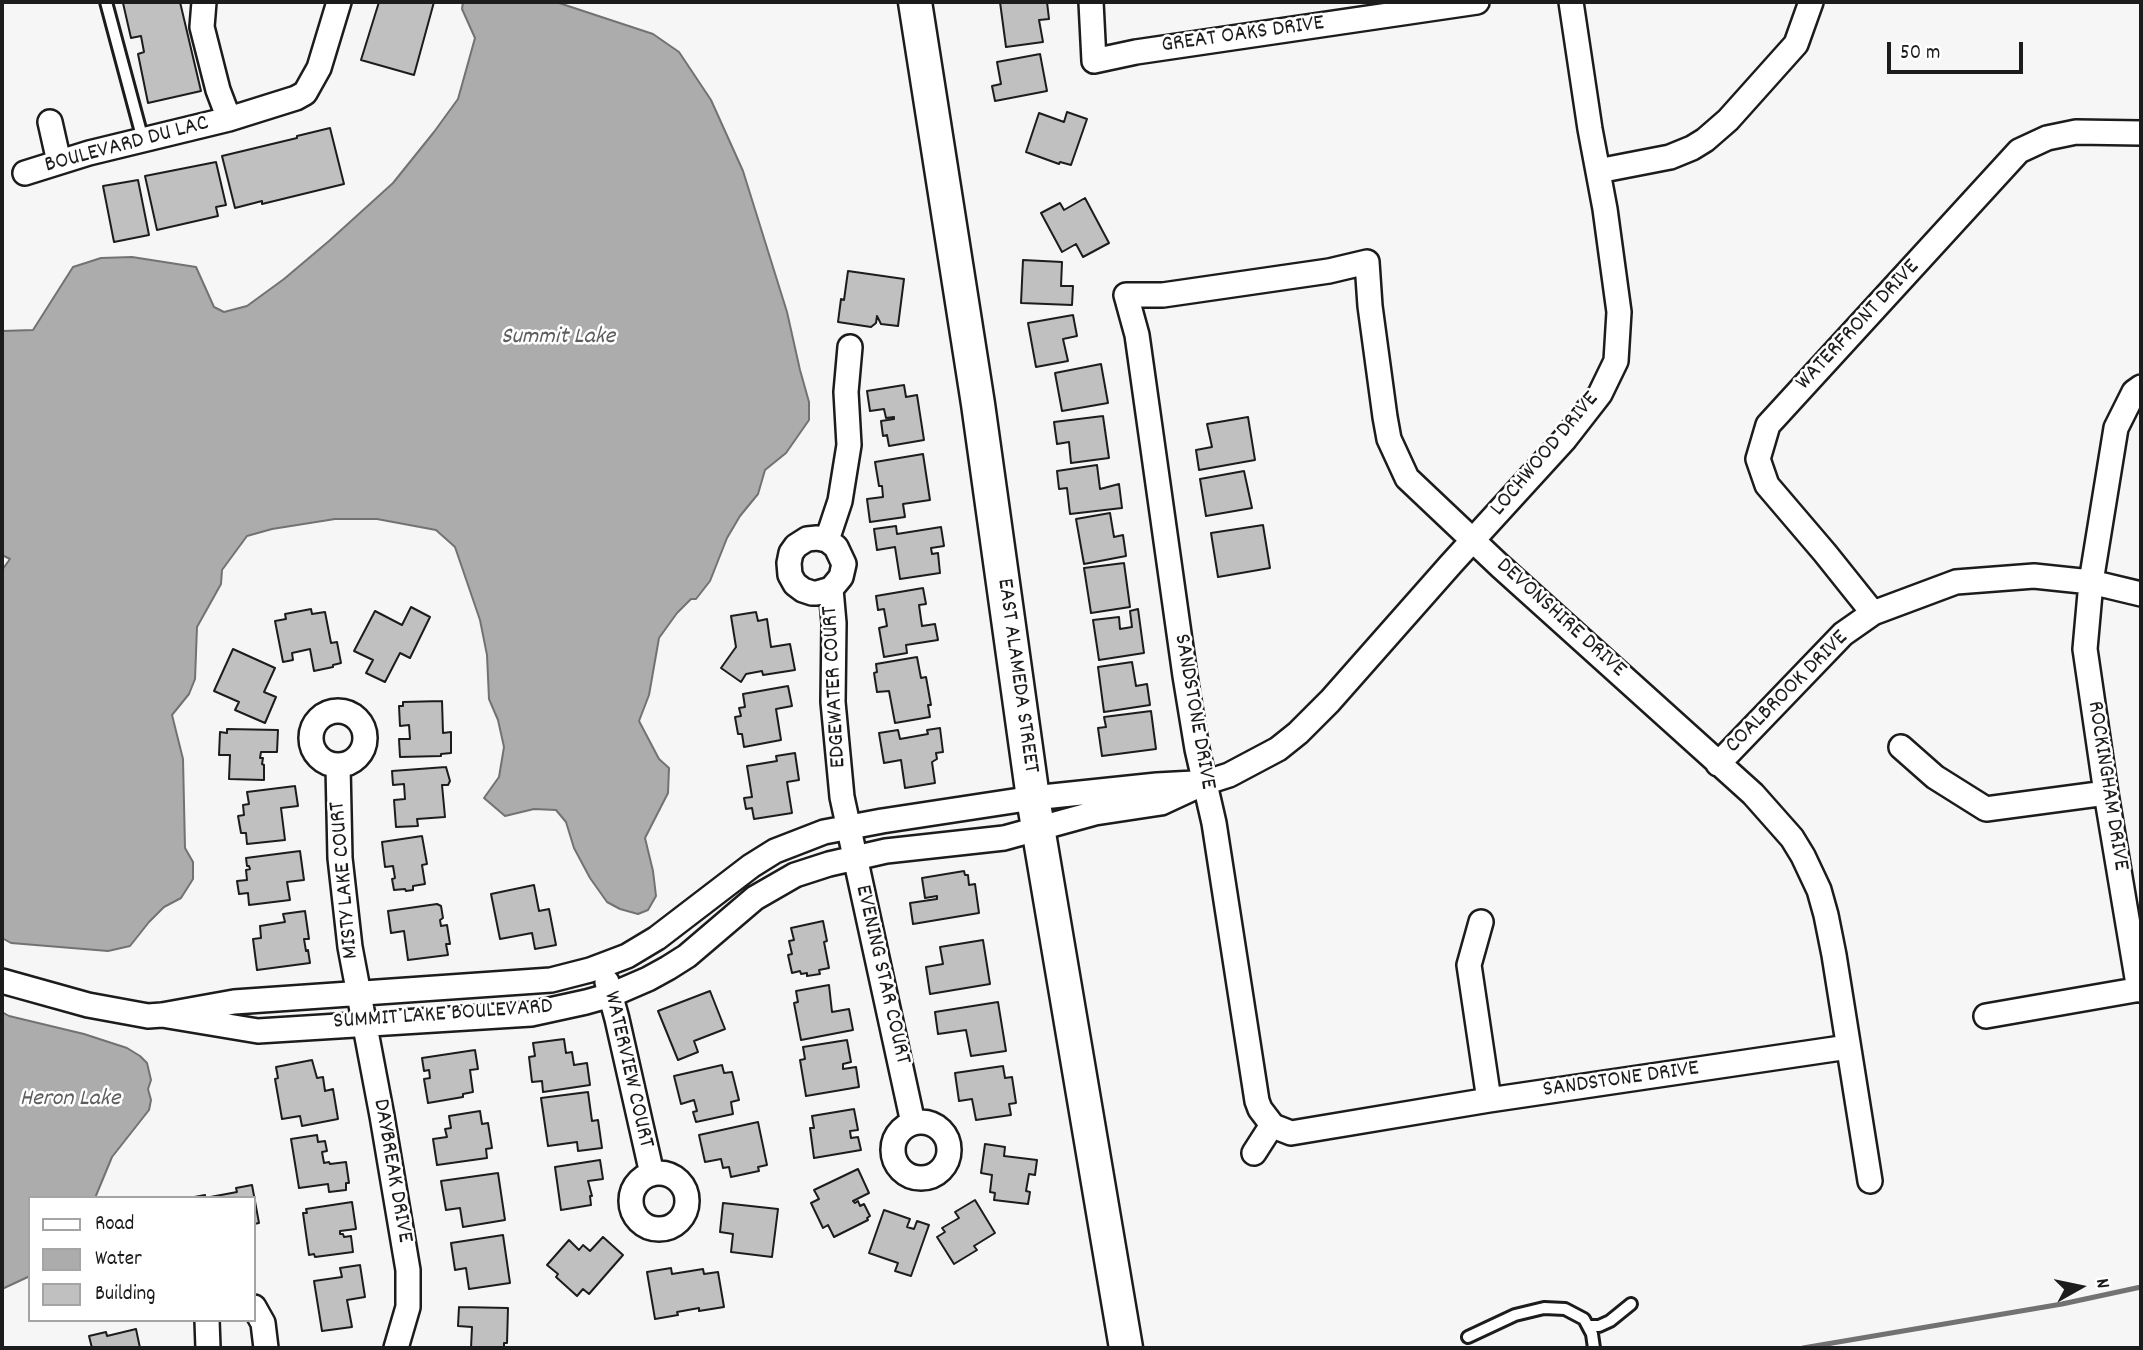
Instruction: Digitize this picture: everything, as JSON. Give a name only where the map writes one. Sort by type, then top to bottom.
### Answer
[{"type":"street","name":"BOULEVARD DU LAC","points":[[204,2],[202,27],[218,90],[229,119]]},
{"type":"street","name":"BOULEVARD DU LAC","points":[[25,173],[229,119],[305,93],[319,68],[339,2]]},
{"type":"street","name":"EAST ALAMEDA STREET","points":[[915,2],[978,404],[1044,797],[1048,826],[1044,853],[1126,1348]]},
{"type":"street","name":"GREAT OAKS DRIVE","points":[[1091,2],[1094,61],[1136,52],[1477,2]]},
{"type":"street","name":"LOCHWOOD DRIVE","points":[[1048,826],[1095,813],[1161,803],[1204,783],[1229,775],[1278,749],[1330,701],[1565,439],[1600,394],[1616,361],[1619,312],[1571,2]]},
{"type":"street","points":[[1598,171],[1670,157],[1705,140],[1728,120],[1796,44],[1811,2]]},
{"type":"street","points":[[50,122],[59,162]]},
{"type":"street","name":"WATERFRONT DRIVE","points":[[1873,613],[1767,485],[1758,459],[1768,425],[2019,151],[2048,138],[2076,132],[2141,133]]},
{"type":"street","name":"DEVONSHIRE DRIVE","points":[[1126,295],[1163,295],[1329,271],[1367,262],[1370,306],[1390,439],[1407,478],[1753,794],[1792,838],[1812,873],[1826,915],[1870,1181]]},
{"type":"street","name":"SANDSTONE DRIVE","points":[[1126,295],[1137,335],[1185,676],[1197,749],[1214,823],[1257,1101],[1260,1110],[1272,1125],[1291,1133],[1489,1100],[1848,1047]]},
{"type":"street","points":[[827,540],[840,501],[849,445],[846,392],[849,347]]},
{"type":"street","points":[[2091,582],[2116,428],[2134,392],[2141,387]]},
{"type":"street","name":"EDGEWATER COURT","points":[[807,539],[827,540],[836,547],[844,564],[841,577],[831,589],[817,593],[803,590],[795,584],[790,575],[791,553],[807,539]]},
{"type":"street","name":"COALBROOK DRIVE","points":[[1718,764],[1843,634],[1873,613],[1956,582],[2034,576],[2091,582],[2141,594]]},
{"type":"street","name":"ROCKINGHAM DRIVE","points":[[2091,582],[2085,649],[2106,793],[2140,989]]},
{"type":"street","name":"EDGEWATER COURT","points":[[831,589],[834,623],[833,702],[842,797],[848,827]]},
{"type":"street","points":[[1901,747],[1935,777],[1986,808],[2106,793]]},
{"type":"street","name":"MISTY LAKE COURT","points":[[338,766],[343,897],[359,994]]},
{"type":"street","name":"LOCHWOOD DRIVE","points":[[1044,797],[1157,785],[1204,783]]},
{"type":"street","name":"SUMMIT LAKE BOULEVARD","points":[[2,981],[88,1005],[148,1016],[234,1002],[551,980],[627,956],[657,938],[724,885],[775,852],[824,832],[1044,797]]},
{"type":"street","name":"SUMMIT LAKE BOULEVARD","points":[[162,1015],[258,1031],[531,1014],[611,995],[648,979],[687,956],[755,898],[794,875],[886,851],[1004,838],[1048,826]]},
{"type":"street","name":"EVENING STAR COURT","points":[[848,827],[913,1123]]},
{"type":"street","points":[[1481,922],[1469,965],[1489,1100]]},
{"type":"street","name":"WATERVIEW COURT","points":[[601,966],[611,995],[652,1174]]},
{"type":"street","points":[[1986,1016],[2140,989]]},
{"type":"street","name":"DAYBREAK DRIVE","points":[[359,994],[408,1270],[408,1307],[396,1348]]},
{"type":"street","points":[[1254,1153],[1272,1125]]},
{"type":"street","points":[[256,1311],[263,1324],[266,1348]]},
{"type":"street","points":[[207,1322],[208,1348]]},
{"type":"lane","points":[[106,2],[143,141]]},
{"type":"lane","points":[[1588,1326],[1599,1326],[1610,1321],[1631,1304]]},
{"type":"lane","points":[[1468,1337],[1515,1315],[1544,1308],[1565,1310],[1584,1319],[1592,1334],[1594,1348]]},
{"type":"water","name":"Summit Lake","points":[[463,2],[556,2],[653,34],[679,52],[711,100],[743,171],[787,312],[809,402],[809,420],[786,453],[765,470],[758,494],[727,538],[710,581],[696,599],[691,599],[677,613],[659,638],[649,695],[639,721],[659,759],[669,768],[668,793],[645,838],[656,896],[648,910],[638,914],[607,902],[590,878],[574,848],[566,822],[556,810],[534,809],[505,816],[484,798],[499,777],[504,747],[498,720],[489,699],[487,655],[480,620],[455,547],[436,530],[377,519],[335,519],[272,529],[247,536],[222,570],[221,584],[197,627],[195,679],[189,694],[172,715],[183,759],[185,848],[193,862],[193,879],[181,898],[164,907],[130,946],[108,951],[11,943],[2,938],[2,570],[10,559],[2,555],[2,331],[33,330],[73,267],[101,258],[132,257],[196,267],[214,307],[224,312],[247,306],[284,279],[393,183],[458,99],[475,38],[462,9]]},
{"type":"water","name":"Heron Lake","points":[[2,1012],[127,1048],[147,1063],[151,1080],[148,1089],[151,1100],[149,1110],[112,1157],[96,1196],[28,1196],[28,1277],[2,1289]]},
{"type":"building","points":[[180,2],[201,91],[148,103],[138,54],[144,52],[141,36],[131,38],[123,3]]},
{"type":"building","points":[[379,2],[434,2],[414,75],[361,60]]},
{"type":"building","points":[[1000,2],[1047,2],[1049,19],[1039,20],[1043,42],[1006,47]]},
{"type":"building","points":[[1040,54],[1047,91],[995,101],[992,86],[1001,84],[997,62]]},
{"type":"building","points":[[1067,112],[1087,119],[1071,165],[1059,164],[1026,152],[1039,113],[1064,122]]},
{"type":"building","points":[[330,128],[344,184],[235,208],[222,156]]},
{"type":"building","points":[[216,162],[226,205],[216,207],[218,216],[157,230],[145,176]]},
{"type":"building","points":[[138,180],[149,235],[114,242],[103,186]]},
{"type":"building","points":[[1085,198],[1109,243],[1083,257],[1076,244],[1062,252],[1041,213],[1060,203],[1064,210]]},
{"type":"building","points":[[1023,260],[1062,262],[1061,286],[1073,286],[1072,305],[1021,303]]},
{"type":"building","points":[[848,271],[904,279],[898,326],[881,324],[877,316],[876,323],[871,327],[838,322]]},
{"type":"building","points":[[1073,315],[1077,336],[1063,339],[1068,361],[1036,367],[1028,323]]},
{"type":"building","points":[[1101,364],[1108,403],[1062,411],[1055,373]]},
{"type":"building","points":[[904,385],[906,397],[917,395],[924,440],[889,446],[887,435],[883,436],[881,421],[894,417],[886,418],[884,409],[870,411],[867,391]]},
{"type":"building","points":[[1103,416],[1109,458],[1071,463],[1069,442],[1057,444],[1054,422]]},
{"type":"building","points":[[1248,417],[1255,460],[1199,470],[1196,450],[1212,447],[1207,424]]},
{"type":"building","points":[[923,454],[930,500],[903,504],[905,517],[870,522],[867,499],[883,497],[875,462]]},
{"type":"building","points":[[1097,465],[1100,489],[1119,484],[1122,508],[1070,514],[1067,488],[1059,489],[1057,471]]},
{"type":"building","points":[[1244,471],[1252,508],[1206,516],[1200,479]]},
{"type":"building","points":[[1110,513],[1114,537],[1123,535],[1126,556],[1084,564],[1076,519]]},
{"type":"building","points":[[1263,525],[1270,568],[1218,577],[1211,533]]},
{"type":"building","points":[[896,526],[897,534],[941,527],[944,546],[931,548],[932,554],[938,553],[940,573],[900,579],[895,547],[877,550],[874,529]]},
{"type":"building","points":[[1124,563],[1130,607],[1091,613],[1084,568]]},
{"type":"building","points":[[923,588],[926,604],[919,605],[922,626],[935,624],[938,640],[906,645],[907,653],[884,657],[879,628],[887,626],[884,609],[878,610],[876,596]]},
{"type":"building","points":[[411,607],[430,617],[410,658],[400,653],[385,682],[366,673],[373,660],[354,651],[375,611],[402,625]]},
{"type":"building","points":[[311,609],[312,614],[325,612],[331,643],[337,642],[341,663],[314,671],[310,649],[292,653],[293,660],[283,662],[275,621],[286,619],[285,614]]},
{"type":"building","points":[[1138,609],[1144,653],[1099,660],[1093,620],[1119,617],[1120,629],[1132,627],[1130,611]]},
{"type":"building","points":[[756,612],[758,621],[767,619],[771,647],[790,644],[795,670],[763,675],[762,671],[746,674],[741,682],[721,668],[736,647],[731,616]]},
{"type":"building","points":[[233,649],[275,668],[264,692],[276,697],[265,723],[235,710],[239,702],[214,691]]},
{"type":"building","points":[[917,657],[921,678],[926,677],[931,705],[928,705],[930,717],[895,723],[889,691],[877,692],[874,673],[877,672],[876,664]]},
{"type":"building","points":[[1132,662],[1136,686],[1147,684],[1150,705],[1104,712],[1098,667]]},
{"type":"building","points":[[788,686],[792,706],[776,709],[781,740],[744,747],[735,717],[741,716],[739,708],[745,707],[743,694]]},
{"type":"building","points":[[442,701],[443,733],[451,732],[451,753],[441,756],[400,757],[399,739],[410,739],[409,725],[400,726],[399,706],[403,706],[403,702]]},
{"type":"building","points":[[1151,711],[1156,749],[1102,756],[1098,728],[1106,727],[1104,717]]},
{"type":"building","points":[[940,728],[943,752],[936,753],[937,759],[932,762],[935,783],[905,788],[901,760],[884,763],[879,733],[898,730],[900,739],[928,734],[927,730]]},
{"type":"building","points":[[227,729],[278,730],[277,752],[261,752],[264,780],[229,779],[230,755],[219,755],[220,732],[227,733]]},
{"type":"building","points":[[795,753],[799,780],[787,782],[792,813],[754,819],[752,808],[746,809],[744,798],[752,797],[747,766],[777,761],[776,756]]},
{"type":"building","points":[[446,767],[450,781],[448,785],[442,785],[445,817],[417,819],[418,826],[396,827],[394,800],[405,799],[404,784],[393,785],[392,771]]},
{"type":"building","points":[[295,786],[298,806],[281,808],[285,840],[247,844],[246,833],[241,833],[238,816],[244,815],[243,805],[249,804],[247,792]]},
{"type":"building","points":[[422,836],[427,864],[422,865],[425,884],[413,886],[413,890],[394,890],[393,866],[385,867],[382,842]]},
{"type":"building","points":[[300,851],[304,880],[287,882],[290,900],[249,905],[248,893],[239,894],[237,881],[247,880],[246,870],[250,869],[246,858]]},
{"type":"building","points":[[964,871],[965,875],[968,875],[969,885],[975,884],[979,913],[913,924],[910,903],[937,899],[937,896],[925,898],[922,878]]},
{"type":"building","points":[[534,885],[539,911],[549,909],[556,945],[535,949],[532,933],[500,939],[491,894]]},
{"type":"building","points":[[437,904],[441,906],[441,926],[447,925],[450,944],[446,944],[448,955],[408,960],[404,931],[391,933],[388,911]]},
{"type":"building","points":[[305,911],[309,939],[304,939],[310,963],[257,970],[253,939],[261,938],[260,926],[285,922],[283,914]]},
{"type":"building","points":[[823,921],[829,968],[819,970],[820,974],[807,976],[807,973],[801,974],[800,971],[792,973],[788,955],[792,954],[789,941],[794,940],[791,928]]},
{"type":"building","points":[[983,940],[990,984],[930,994],[926,967],[943,964],[940,947]]},
{"type":"building","points":[[829,985],[832,1012],[849,1009],[853,1030],[801,1040],[794,1003],[798,1002],[796,991]]},
{"type":"building","points":[[710,991],[725,1029],[694,1041],[698,1052],[678,1060],[658,1011]]},
{"type":"building","points":[[998,1002],[1006,1051],[971,1056],[966,1030],[938,1034],[935,1012]]},
{"type":"building","points":[[564,1039],[566,1053],[572,1052],[574,1065],[587,1063],[590,1085],[543,1092],[542,1081],[532,1082],[529,1057],[535,1056],[533,1043]]},
{"type":"building","points":[[847,1040],[851,1062],[843,1064],[843,1069],[856,1067],[859,1087],[806,1096],[800,1060],[805,1059],[803,1047]]},
{"type":"building","points":[[475,1050],[478,1069],[470,1070],[473,1092],[463,1094],[463,1097],[428,1103],[424,1079],[430,1078],[429,1070],[424,1071],[422,1058]]},
{"type":"building","points":[[312,1060],[317,1078],[323,1077],[325,1091],[333,1089],[338,1119],[302,1126],[300,1116],[282,1119],[275,1079],[278,1078],[276,1067]]},
{"type":"building","points":[[722,1065],[724,1073],[732,1072],[739,1100],[731,1102],[733,1114],[696,1122],[694,1100],[681,1104],[674,1076]]},
{"type":"building","points":[[1003,1066],[1005,1078],[1012,1077],[1016,1103],[1009,1104],[1011,1115],[976,1120],[972,1099],[959,1101],[955,1073]]},
{"type":"building","points":[[588,1092],[592,1121],[598,1120],[602,1148],[578,1151],[577,1142],[548,1146],[541,1098]]},
{"type":"building","points":[[854,1109],[858,1130],[850,1131],[851,1138],[858,1137],[861,1150],[814,1158],[810,1128],[814,1128],[812,1116]]},
{"type":"building","points":[[480,1111],[482,1124],[488,1123],[492,1148],[486,1149],[487,1158],[437,1165],[433,1139],[447,1137],[445,1129],[451,1128],[449,1116]]},
{"type":"building","points":[[758,1122],[767,1165],[758,1167],[759,1171],[731,1177],[729,1167],[723,1168],[721,1159],[705,1162],[699,1135]]},
{"type":"building","points":[[317,1135],[318,1142],[325,1141],[327,1151],[322,1152],[324,1163],[346,1162],[349,1183],[346,1183],[346,1190],[329,1192],[328,1184],[299,1188],[291,1139]]},
{"type":"building","points":[[985,1144],[1005,1147],[1004,1156],[1037,1160],[1035,1175],[1029,1174],[1026,1191],[1030,1192],[1028,1204],[994,1200],[995,1193],[990,1192],[992,1175],[981,1173]]},
{"type":"building","points":[[600,1160],[603,1179],[588,1181],[592,1196],[591,1205],[561,1210],[555,1167]]},
{"type":"building","points":[[858,1169],[869,1193],[853,1201],[858,1201],[860,1206],[864,1204],[870,1216],[868,1220],[834,1237],[828,1225],[823,1228],[811,1203],[819,1199],[814,1190]]},
{"type":"building","points":[[498,1173],[505,1220],[463,1227],[460,1208],[446,1210],[441,1181]]},
{"type":"building","points":[[252,1185],[254,1196],[216,1196],[237,1192],[236,1188]]},
{"type":"building","points":[[975,1200],[995,1233],[974,1246],[977,1250],[954,1264],[937,1237],[945,1232],[942,1228],[959,1218],[955,1212]]},
{"type":"building","points":[[352,1202],[356,1229],[340,1231],[340,1234],[344,1237],[351,1236],[353,1252],[315,1257],[314,1254],[309,1255],[303,1213],[307,1213],[306,1209]]},
{"type":"building","points":[[723,1203],[778,1209],[772,1257],[731,1252],[733,1234],[720,1232]]},
{"type":"building","points":[[884,1210],[910,1219],[907,1227],[914,1229],[917,1221],[929,1225],[911,1276],[895,1271],[898,1263],[869,1253]]},
{"type":"building","points":[[503,1235],[510,1283],[469,1289],[466,1268],[455,1270],[451,1243]]},
{"type":"building","points":[[603,1237],[623,1255],[589,1294],[583,1289],[577,1296],[547,1265],[569,1240],[579,1250],[583,1245],[590,1251]]},
{"type":"building","points":[[360,1265],[365,1297],[347,1300],[352,1327],[322,1331],[314,1281],[342,1277],[340,1268]]},
{"type":"building","points":[[671,1268],[672,1274],[703,1269],[704,1274],[718,1272],[724,1307],[699,1311],[699,1308],[655,1319],[647,1272]]},
{"type":"building","points":[[459,1307],[508,1308],[507,1343],[504,1343],[504,1348],[471,1348],[472,1327],[458,1326]]},
{"type":"building","points":[[136,1329],[140,1348],[92,1348],[89,1336],[106,1332],[107,1336]]},
{"type":"waterway","points":[[1803,1348],[2062,1304],[2141,1287]]}]
